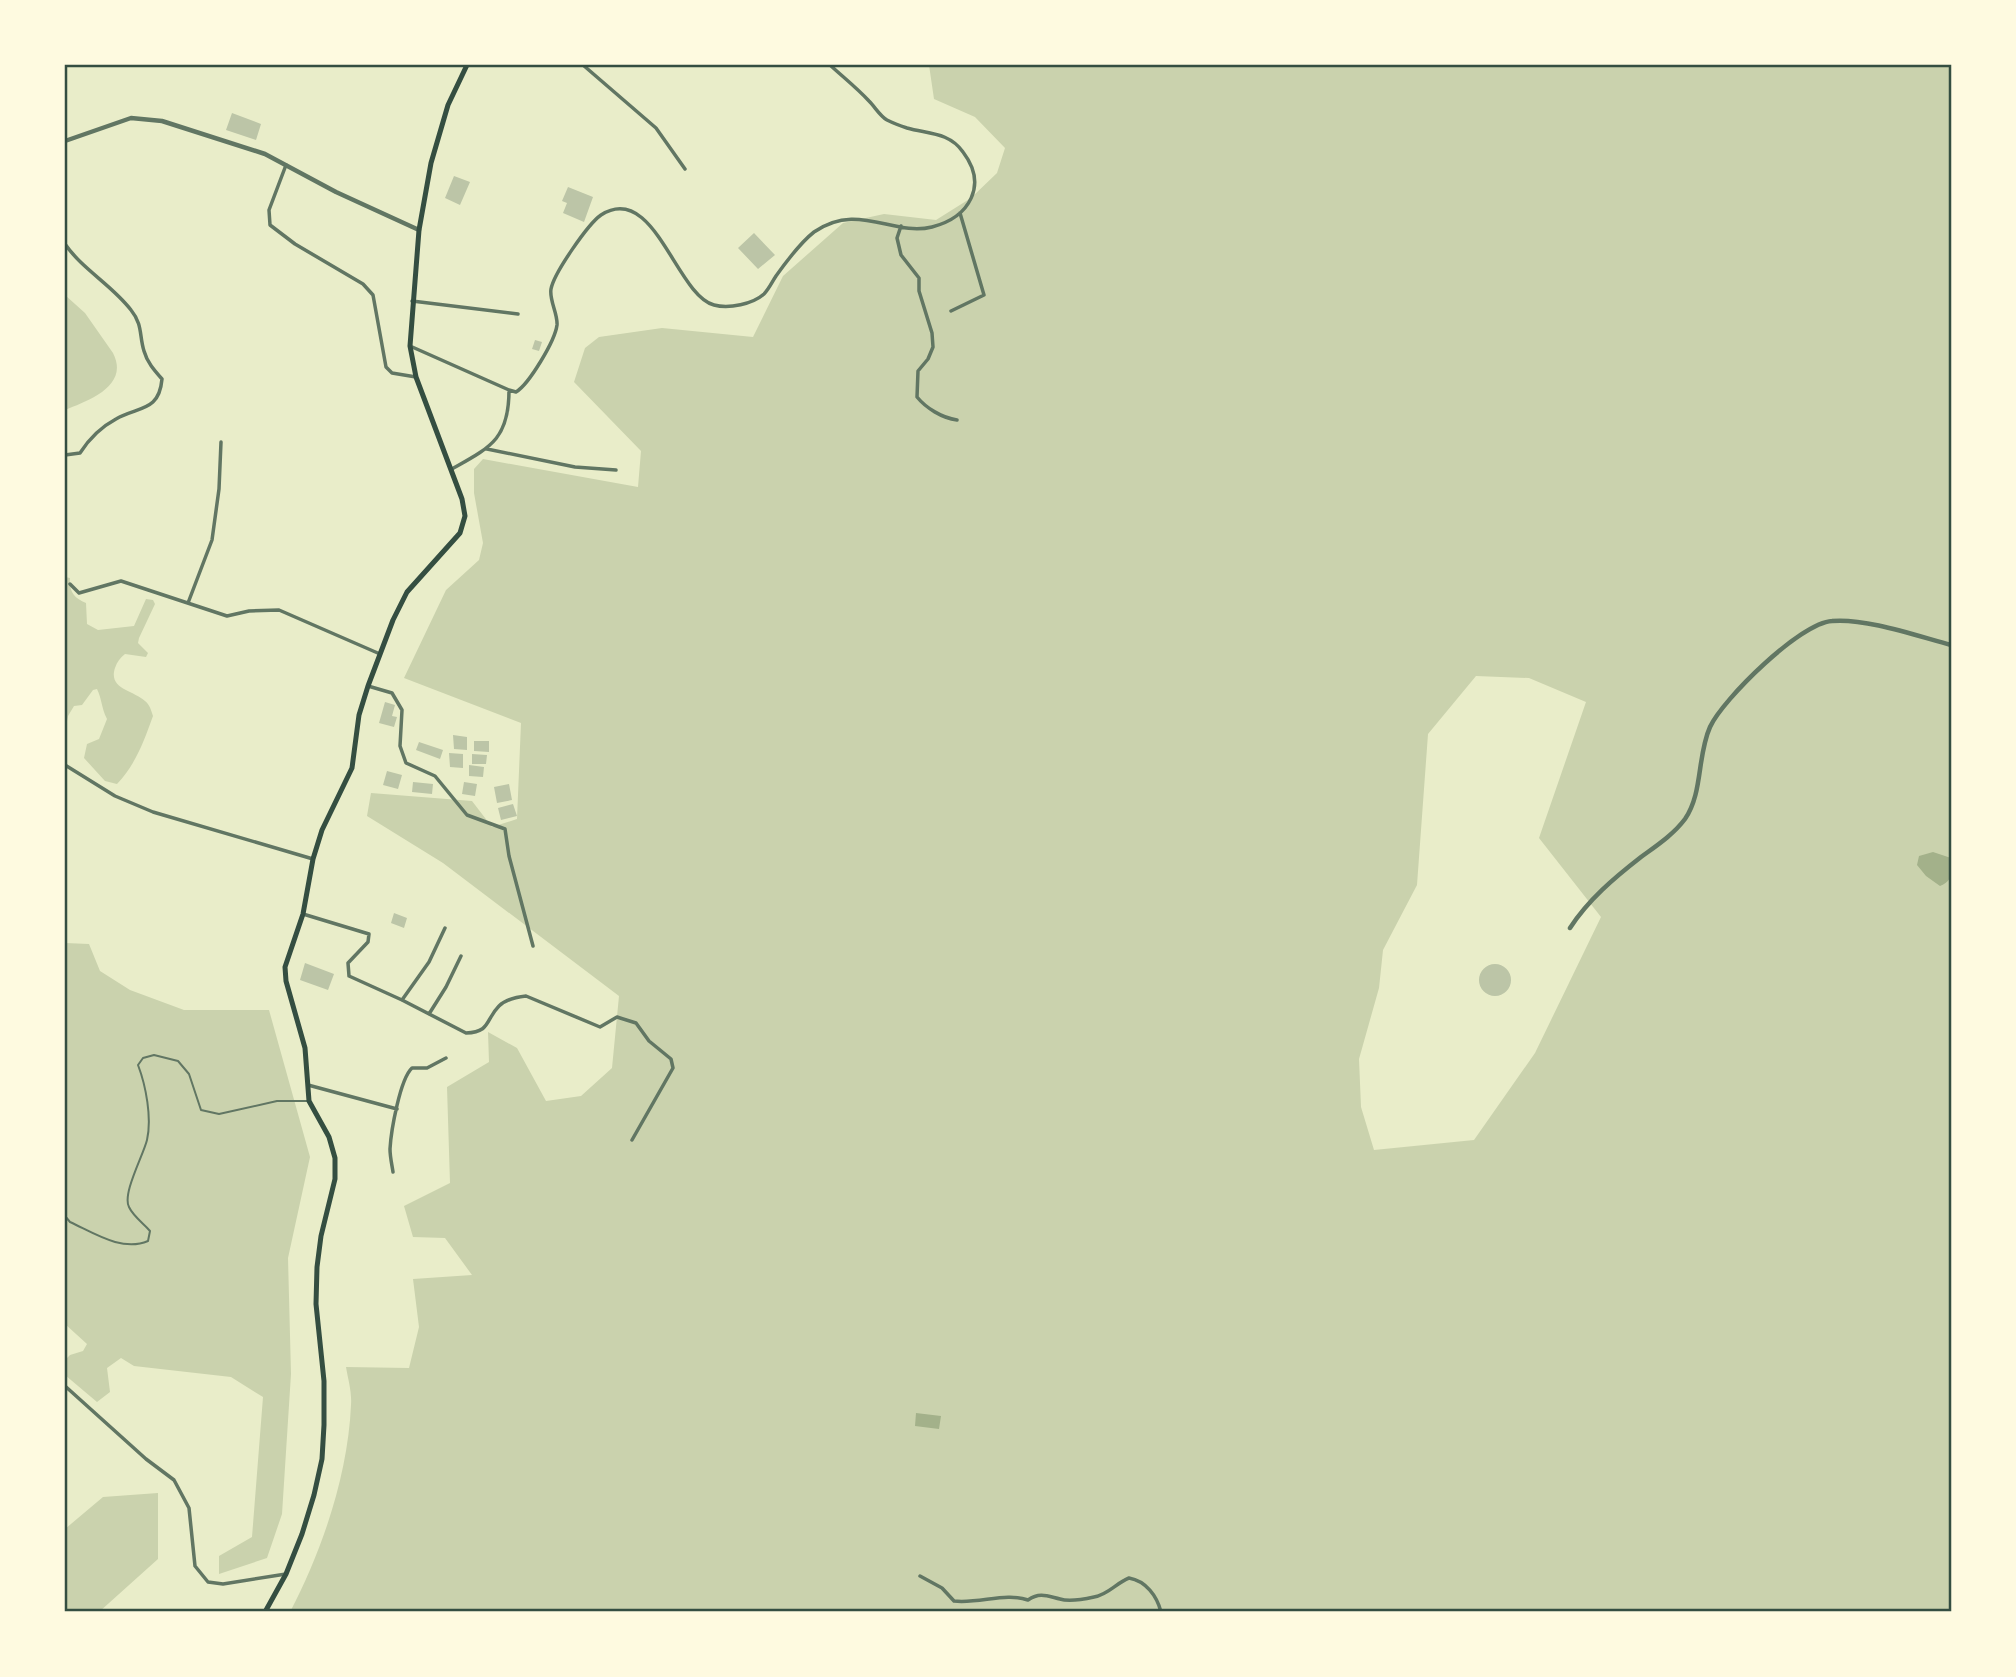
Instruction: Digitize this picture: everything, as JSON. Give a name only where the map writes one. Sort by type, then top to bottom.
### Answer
[{"type":"main road","points":[[265,1612],[286,1574],[302,1534],[322,1459],[324,1425],[322,1359],[316,1304],[317,1267],[321,1236],[335,1179],[335,1158],[329,1137],[309,1101],[305,1048],[285,967],[303,914],[313,859],[322,830],[352,768],[359,715],[380,654],[407,592],[460,533],[465,516],[416,377],[410,346],[419,230],[431,163],[448,105],[467,65]]},
{"type":"street","points":[[583,65],[656,128],[685,169]]},
{"type":"street","points":[[410,346],[509,390],[516,392],[524,387],[548,347],[557,325],[551,290],[566,259],[601,215],[619,208],[636,213],[652,228],[699,295],[711,304],[726,307],[753,300],[765,293],[813,233],[835,221],[855,219],[901,226],[932,227],[960,213],[973,199],[975,173],[962,149],[945,136],[906,128],[886,119],[830,65]]},
{"type":"street","points":[[65,141],[131,118],[162,121],[265,154],[419,230]]},
{"type":"street","points":[[286,165],[269,210],[270,225],[295,244],[363,284],[373,295],[386,367],[392,373],[416,377]]},
{"type":"street","points":[[951,311],[984,295],[960,213]]},
{"type":"street","points":[[901,226],[897,238],[901,255],[919,278],[919,291],[932,333],[933,347],[928,359],[918,371],[917,397],[925,407],[957,420]]},
{"type":"street","points":[[65,244],[72,254],[113,289],[140,323],[147,359],[162,379],[161,390],[155,402],[116,419],[90,438],[80,453],[65,455]]},
{"type":"street","points":[[412,301],[518,314]]},
{"type":"street","points":[[451,470],[487,449],[497,438],[509,413],[509,390]]},
{"type":"street","points":[[188,603],[212,540],[219,489],[221,442]]},
{"type":"street","points":[[487,449],[575,467],[616,470]]},
{"type":"street","points":[[70,584],[79,593],[121,581],[227,616],[249,611],[279,610],[380,654]]},
{"type":"street","points":[[1570,928],[1581,911],[1620,874],[1677,829],[1693,800],[1703,746],[1711,725],[1738,691],[1771,657],[1809,630],[1828,621],[1882,628],[1951,645]]},
{"type":"street","points":[[368,686],[391,693],[402,710],[400,746],[406,763],[435,776],[467,815],[505,830],[509,856],[533,946]]},
{"type":"street","points":[[65,765],[115,796],[153,812],[313,859]]},
{"type":"street","points":[[303,914],[369,934],[368,942],[348,962],[349,976],[466,1033],[478,1033],[486,1027],[500,1005],[526,996],[600,1027],[617,1017],[636,1023],[649,1041],[671,1059],[673,1068],[632,1140]]},
{"type":"street","points":[[402,1000],[429,962],[445,928]]},
{"type":"street","points":[[429,1014],[461,956]]},
{"type":"street","points":[[393,1172],[390,1151],[406,1073],[412,1068],[427,1068],[446,1058]]},
{"type":"street","points":[[306,1085],[397,1110]]},
{"type":"street","points":[[65,1386],[146,1460],[174,1480],[189,1508],[195,1566],[208,1582],[223,1584],[286,1574]]},
{"type":"street","points":[[920,1576],[942,1588],[954,1601],[969,1602],[1014,1596],[1028,1600],[1034,1596],[1048,1594],[1063,1600],[1091,1598],[1105,1595],[1119,1582],[1129,1578],[1136,1579],[1145,1584],[1158,1602],[1161,1612]]},
{"type":"lane","points":[[65,1216],[70,1222],[124,1245],[137,1246],[148,1241],[150,1231],[128,1206],[127,1192],[147,1138],[144,1080],[138,1065],[143,1058],[154,1055],[178,1060],[189,1074],[201,1110],[219,1114],[277,1101],[309,1101]]},
{"type":"shaded area","points":[[929,65],[1951,65],[1951,1612],[290,1612],[313,1564],[339,1485],[351,1405],[346,1367],[409,1368],[419,1327],[413,1279],[472,1275],[445,1238],[413,1237],[404,1206],[450,1183],[447,1087],[489,1062],[488,1032],[517,1048],[546,1101],[581,1096],[612,1068],[619,996],[443,863],[367,816],[371,793],[472,801],[492,827],[517,819],[521,723],[404,678],[446,590],[479,560],[483,543],[474,493],[474,469],[483,459],[638,487],[641,451],[574,382],[585,348],[599,337],[662,328],[753,337],[783,276],[843,223],[884,214],[936,220],[971,198],[997,173],[1005,148],[975,117],[934,99]],"holes":[[[1476,676],[1529,678],[1586,702],[1539,838],[1601,917],[1535,1053],[1474,1140],[1374,1150],[1361,1107],[1359,1059],[1379,988],[1383,950],[1417,885],[1428,734]]]},
{"type":"shaded area","points":[[65,295],[85,313],[113,353],[117,365],[116,375],[104,391],[65,410]]},
{"type":"shaded area","points":[[65,577],[70,578],[73,594],[86,603],[87,624],[98,630],[134,626],[146,599],[153,600],[155,604],[138,643],[148,653],[146,657],[125,654],[115,668],[114,675],[118,685],[145,701],[153,716],[134,760],[117,784],[105,781],[84,758],[87,744],[99,739],[107,719],[97,689],[93,690],[82,705],[74,706],[68,716],[65,732]]},
{"type":"shaded area","points":[[1933,852],[1951,858],[1950,878],[1940,886],[1917,865],[1919,856]]},
{"type":"shaded area","points":[[65,943],[89,944],[100,971],[130,990],[184,1010],[269,1010],[310,1157],[288,1258],[291,1374],[282,1514],[267,1558],[219,1574],[219,1556],[252,1537],[263,1397],[231,1377],[134,1366],[121,1358],[107,1368],[110,1392],[97,1402],[65,1375],[65,1360],[70,1355],[83,1351],[87,1344],[65,1324]]},
{"type":"shaded area","points":[[916,1413],[941,1416],[939,1429],[915,1426]]},
{"type":"shaded area","points":[[158,1493],[158,1559],[99,1612],[65,1612],[65,1529],[103,1497]]},
{"type":"building","points":[[232,113],[261,124],[256,140],[226,130]]},
{"type":"building","points":[[454,176],[470,182],[460,205],[445,198]]},
{"type":"building","points":[[568,187],[593,197],[584,222],[563,213],[567,203],[562,201]]},
{"type":"building","points":[[754,233],[775,255],[758,269],[738,248]]},
{"type":"building","points":[[535,340],[542,342],[539,351],[532,349]]},
{"type":"building","points":[[385,702],[395,705],[392,716],[397,717],[394,727],[379,723]]},
{"type":"building","points":[[453,735],[467,737],[467,750],[454,749]]},
{"type":"building","points":[[474,741],[489,741],[489,752],[474,751]]},
{"type":"building","points":[[419,742],[443,750],[440,759],[416,750]]},
{"type":"building","points":[[449,753],[463,754],[463,768],[450,767]]},
{"type":"building","points":[[472,754],[487,755],[486,764],[472,764]]},
{"type":"building","points":[[469,765],[484,767],[483,777],[469,776]]},
{"type":"building","points":[[387,771],[402,775],[398,789],[383,785]]},
{"type":"building","points":[[413,782],[433,784],[432,794],[412,792]]},
{"type":"building","points":[[464,782],[477,784],[475,796],[462,794]]},
{"type":"building","points":[[509,784],[512,800],[497,803],[494,787]]},
{"type":"building","points":[[513,804],[517,816],[501,820],[498,808]]},
{"type":"building","points":[[394,913],[407,918],[404,928],[391,923]]},
{"type":"building","points":[[305,963],[334,974],[328,990],[300,980]]},
{"type":"building","points":[[1495,964],[1506,969],[1511,980],[1506,991],[1495,996],[1484,991],[1479,980],[1484,969]]}]
